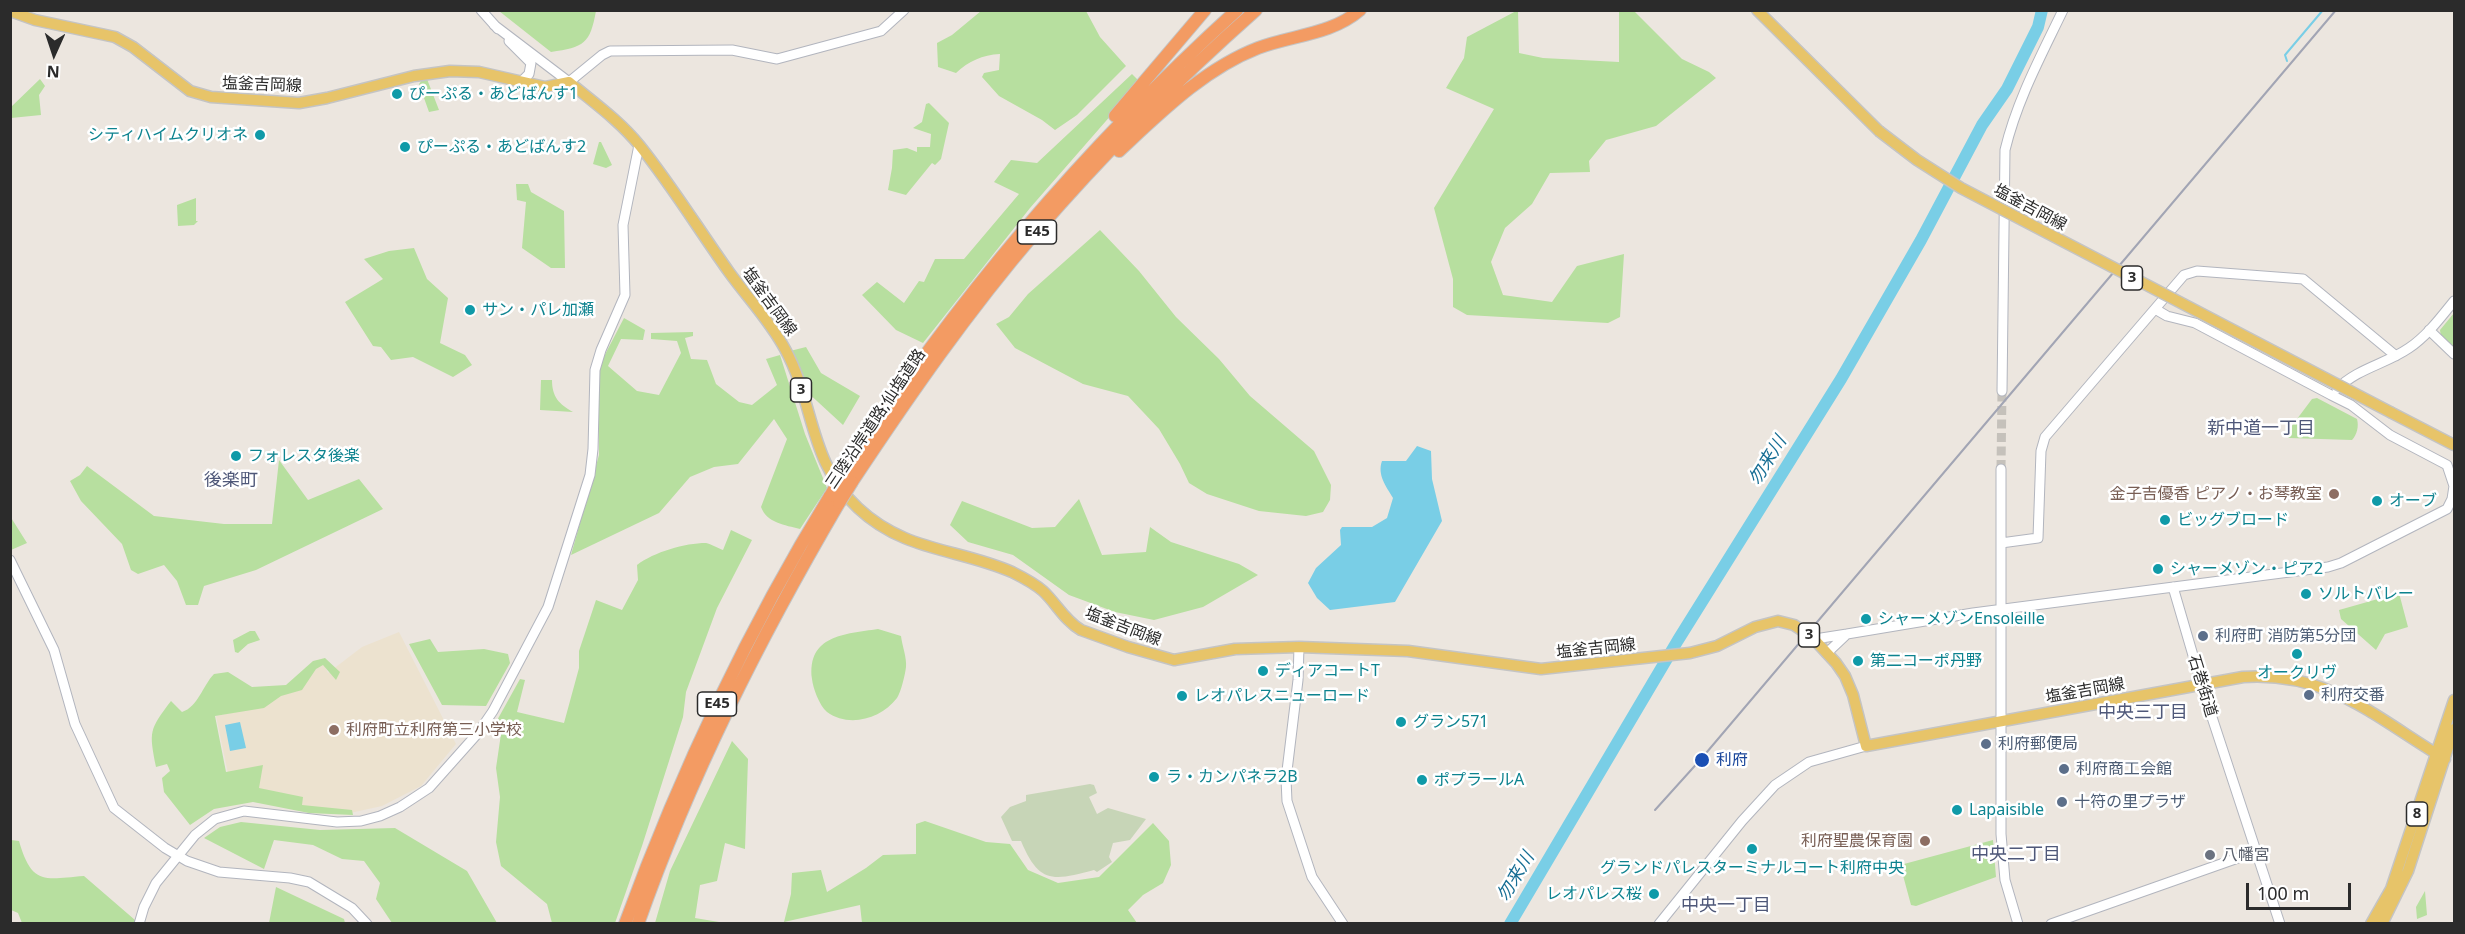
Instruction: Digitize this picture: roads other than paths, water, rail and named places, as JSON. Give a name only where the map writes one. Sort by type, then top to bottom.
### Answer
[{"type":"highway","points":[[1028,233],[1096,138],[1205,10]]},
{"type":"highway","name":"三陸沿岸道路;仙塩道路","points":[[625,924],[683,778],[717,702],[755,626],[848,478],[1068,178],[1133,108],[1237,10]]},
{"type":"highway","name":"三陸沿岸道路;仙塩道路","points":[[1028,233],[1142,117],[1256,10]]},
{"type":"highway","points":[[1028,233],[1159,114],[1217,69],[1258,48],[1330,28],[1346,21],[1360,10]]},
{"type":"highway","name":"三陸沿岸道路;仙塩道路","points":[[638,924],[688,794],[729,705],[835,499]]},
{"type":"main road","name":"塩釜吉岡線","points":[[10,10],[35,20],[115,37],[133,46],[190,91],[211,97],[299,103],[414,76],[450,71],[479,72],[545,87],[569,82],[610,116],[639,145],[785,349],[797,377],[815,440],[827,468],[842,491],[874,521],[912,543],[1010,572],[1042,591],[1071,623],[1081,630],[1160,658],[1185,660],[1235,649],[1299,646],[1408,651],[1529,669],[1558,668],[1690,653],[1717,646],[1767,622],[1787,623],[1815,639],[1828,652],[1845,676],[1853,695],[1866,746],[2266,675],[2289,677],[2319,685],[2355,703],[2446,759]]},
{"type":"main road","name":"塩釜吉岡線","points":[[1757,10],[1879,131],[1917,160],[1961,188],[2454,445]]},
{"type":"main road","name":"8","points":[[2371,924],[2391,889],[2446,759],[2454,700]]},
{"type":"main road","name":"8","points":[[2382,924],[2408,871],[2454,729]]},
{"type":"street","points":[[481,10],[531,63],[529,74],[522,81]]},
{"type":"street","points":[[494,25],[569,82],[602,54],[610,51],[732,50],[777,59],[881,31],[904,10]]},
{"type":"street","points":[[2002,391],[2005,150],[2022,96],[2063,10]]},
{"type":"street","points":[[140,924],[150,894],[177,855],[205,825],[236,812],[265,812],[348,822],[380,816],[400,807],[429,788],[478,733],[493,711],[548,606],[590,475],[595,370],[601,350],[625,295],[623,225],[639,145]]},
{"type":"street","points":[[2001,543],[2038,538],[2041,451],[2046,437],[2180,278],[2190,273],[2295,278],[2310,283],[2396,356]]},
{"type":"street","points":[[2331,394],[2349,376],[2410,348],[2454,301]]},
{"type":"street","points":[[1815,639],[2001,610],[2341,563],[2447,509],[2452,499],[2454,486],[2447,465],[2390,435],[2350,405],[2331,394],[2195,323],[2155,309]]},
{"type":"street","points":[[2429,330],[2454,354]]},
{"type":"street","points":[[2001,469],[2003,859],[2005,879],[2018,924]]},
{"type":"street","points":[[10,561],[54,650],[75,724],[109,800],[122,815],[177,855],[219,872],[290,878],[309,882],[352,908],[367,924]]},
{"type":"street","name":"石巻街道","points":[[2173,587],[2201,685],[2280,924]]},
{"type":"street","points":[[1828,652],[1847,634]]},
{"type":"street","points":[[1299,646],[1298,680],[1286,779],[1287,801],[1312,877],[1343,924]]},
{"type":"street","points":[[1659,924],[1742,821],[1775,785],[1798,768],[1828,755],[1866,746]]},
{"type":"street","points":[[2051,924],[2255,852]]},
{"type":"water","points":[[1417,446],[1431,451],[1432,479],[1442,521],[1395,602],[1330,610],[1317,598],[1308,583],[1316,568],[1341,545],[1340,530],[1342,527],[1372,527],[1387,518],[1393,498],[1381,476],[1382,461],[1406,461]]},
{"type":"water","points":[[240,722],[246,748],[230,751],[225,725]]},
{"type":"waterway","name":"勿来川","points":[[1510,924],[1678,640],[1841,379],[1921,240],[1982,125],[2007,89],[2038,27],[2042,10]]},
{"type":"waterway","points":[[2287,61],[2285,55],[2323,10]]},
{"type":"tunnel","points":[[2001,469],[2002,391]]},
{"type":"railway","points":[[1655,810],[1701,759],[2336,10]]},
{"type":"place","name":"ぴーぷる・あどばんす1","points":[[397,94]]},
{"type":"place","name":"シティハイムクリオネ","points":[[260,135]]},
{"type":"place","name":"ぴーぷる・あどばんす2","points":[[405,147]]},
{"type":"place","name":"サン・パレ加瀬","points":[[470,310]]},
{"type":"place","name":"フォレスタ後楽","points":[[236,456]]},
{"type":"place","name":"金子吉優香 ピアノ・お琴教室","points":[[2334,494]]},
{"type":"place","name":"オーブ","points":[[2377,501]]},
{"type":"place","name":"ビッグブロード","points":[[2165,520]]},
{"type":"place","name":"シャーメゾン・ピア2","points":[[2158,569]]},
{"type":"place","name":"ソルトバレー","points":[[2306,594]]},
{"type":"place","name":"シャーメゾンEnsoleille","points":[[1866,619]]},
{"type":"place","name":"利府町 消防第5分団","points":[[2203,636]]},
{"type":"place","name":"オークリヴ","points":[[2297,654]]},
{"type":"place","name":"第二コーポ丹野","points":[[1858,661]]},
{"type":"place","name":"ディアコートT","points":[[1263,671]]},
{"type":"place","name":"利府交番","points":[[2309,695]]},
{"type":"place","name":"レオパレスニューロード","points":[[1182,696]]},
{"type":"place","name":"グラン571","points":[[1401,722]]},
{"type":"place","name":"利府町立利府第三小学校","points":[[334,730]]},
{"type":"place","name":"利府郵便局","points":[[1986,744]]},
{"type":"place","name":"利府","points":[[1702,760]]},
{"type":"place","name":"利府商工会館","points":[[2064,769]]},
{"type":"place","name":"ラ・カンパネラ2B","points":[[1154,777]]},
{"type":"place","name":"ポプラールA","points":[[1422,780]]},
{"type":"place","name":"十符の里プラザ","points":[[2062,802]]},
{"type":"place","name":"Lapaisible","points":[[1957,810]]},
{"type":"place","name":"利府聖農保育園","points":[[1925,841]]},
{"type":"place","name":"グランドパレスターミナルコート利府中央","points":[[1752,849]]},
{"type":"place","name":"八幡宮","points":[[2210,855]]},
{"type":"place","name":"レオパレス桜","points":[[1654,894]]},
{"type":"district","name":"新中道一丁目","points":[[2261,429]]},
{"type":"district","name":"後楽町","points":[[231,481]]},
{"type":"district","name":"中央三丁目","points":[[2143,713]]},
{"type":"district","name":"中央二丁目","points":[[2016,855]]},
{"type":"district","name":"中央一丁目","points":[[1726,906]]}]
